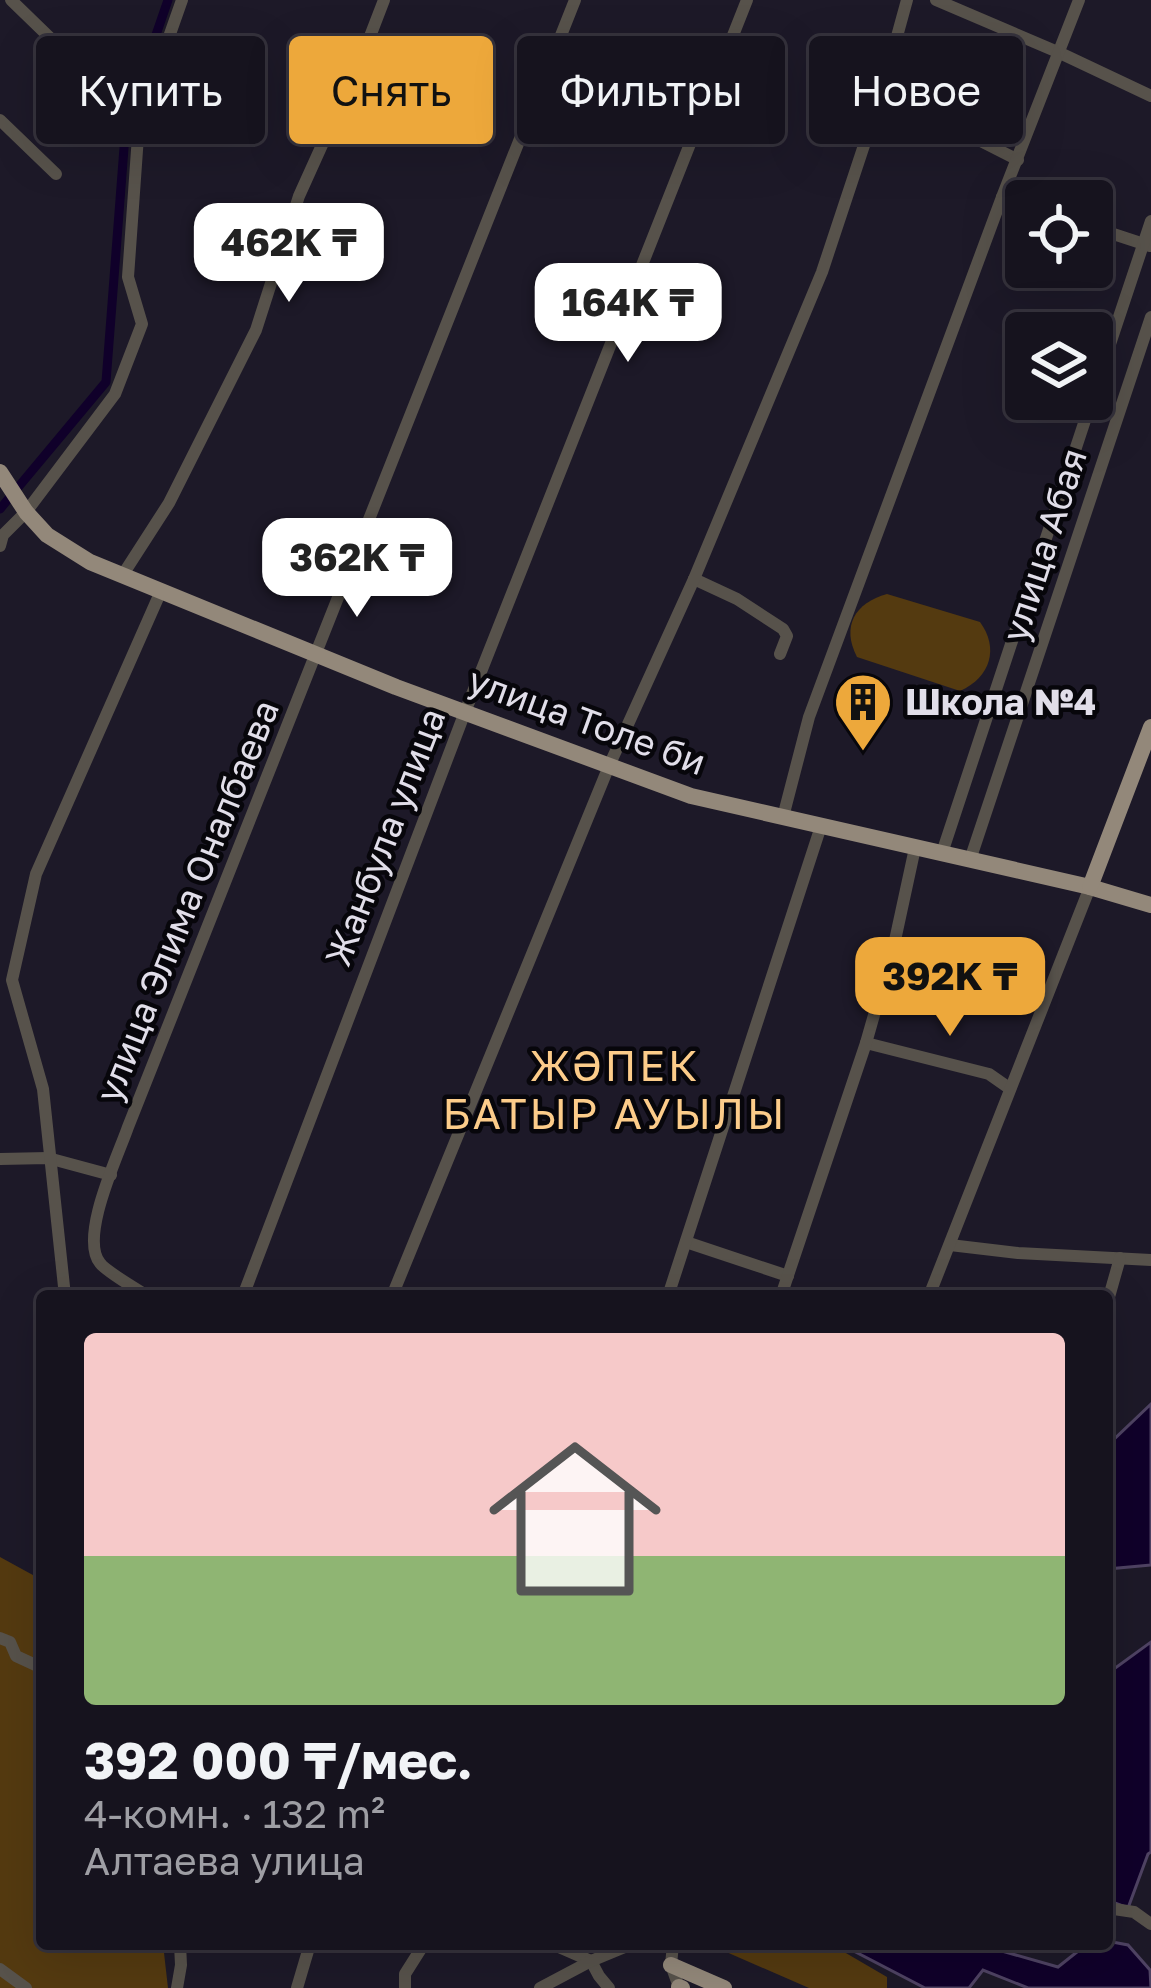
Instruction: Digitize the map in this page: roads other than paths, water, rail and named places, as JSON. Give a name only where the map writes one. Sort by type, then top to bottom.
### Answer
[{"type":"main road","name":"улица Толе би","points":[[2,474],[47,536],[90,562],[465,712],[691,796],[1090,886],[1151,905]]},
{"type":"main road","points":[[1090,886],[1151,727]]},
{"type":"main road","points":[[671,1965],[724,1988]]},
{"type":"street","points":[[11,0],[48,36]]},
{"type":"street","points":[[0,546],[3,535],[116,394],[142,324],[128,277],[139,122],[182,0]]},
{"type":"street","points":[[122,576],[169,503],[256,330],[298,196],[383,0]]},
{"type":"street","name":"улица Элима Оналбаева","points":[[138,1290],[99,1263],[94,1224],[575,0]]},
{"type":"street","name":"Жанбула улица","points":[[245,1290],[465,712],[746,0]]},
{"type":"street","points":[[897,36],[907,0]]},
{"type":"street","points":[[936,0],[1151,96]]},
{"type":"street","points":[[783,817],[809,717],[1079,0]]},
{"type":"street","points":[[0,120],[56,174]]},
{"type":"street","points":[[394,1290],[609,766],[694,579],[822,272],[864,144]]},
{"type":"street","points":[[986,144],[1018,160]]},
{"type":"street","name":"улица Абая","points":[[1113,340],[1151,221]]},
{"type":"street","points":[[1113,234],[1147,245]]},
{"type":"street","name":"улица Абая","points":[[970,860],[1151,317]]},
{"type":"street","name":"улица Абая","points":[[942,853],[1085,420]]},
{"type":"street","points":[[694,579],[737,598],[783,628],[787,636],[780,654]]},
{"type":"street","points":[[65,1290],[43,1088],[6,981],[36,874],[161,592]]},
{"type":"street","points":[[670,1290],[821,826]]},
{"type":"street","points":[[783,1290],[866,1043],[915,848]]},
{"type":"street","points":[[931,1290],[1090,886]]},
{"type":"street","points":[[866,1043],[989,1074],[1009,1088]]},
{"type":"street","points":[[0,1159],[48,1158],[112,1175]]},
{"type":"street","points":[[686,1242],[788,1276]]},
{"type":"street","points":[[950,1245],[1151,1260]]},
{"type":"street","points":[[1111,1290],[1120,1258]]},
{"type":"street","points":[[0,1638],[10,1642],[16,1656],[36,1665]]},
{"type":"street","points":[[1113,1909],[1134,1912],[1151,1924]]},
{"type":"street","points":[[177,1988],[180,1950]]},
{"type":"street","points":[[297,1988],[308,1950]]},
{"type":"street","points":[[405,1988],[405,1974],[420,1950]]},
{"type":"street","points":[[566,1950],[591,1961],[609,1988]]},
{"type":"street","points":[[540,1988],[618,1950]]},
{"type":"street","points":[[672,1950],[671,1965],[681,1988]]},
{"type":"street","points":[[0,1969],[26,1988]]},
{"type":"waterway","points":[[0,509],[106,382],[126,122],[168,0]]},
{"type":"place","name":"Школа №4","points":[[863,753]]},
{"type":"district","name":"ЖӘПЕК БАТЫР АУЫЛЫ","points":[[615,1090]]}]
